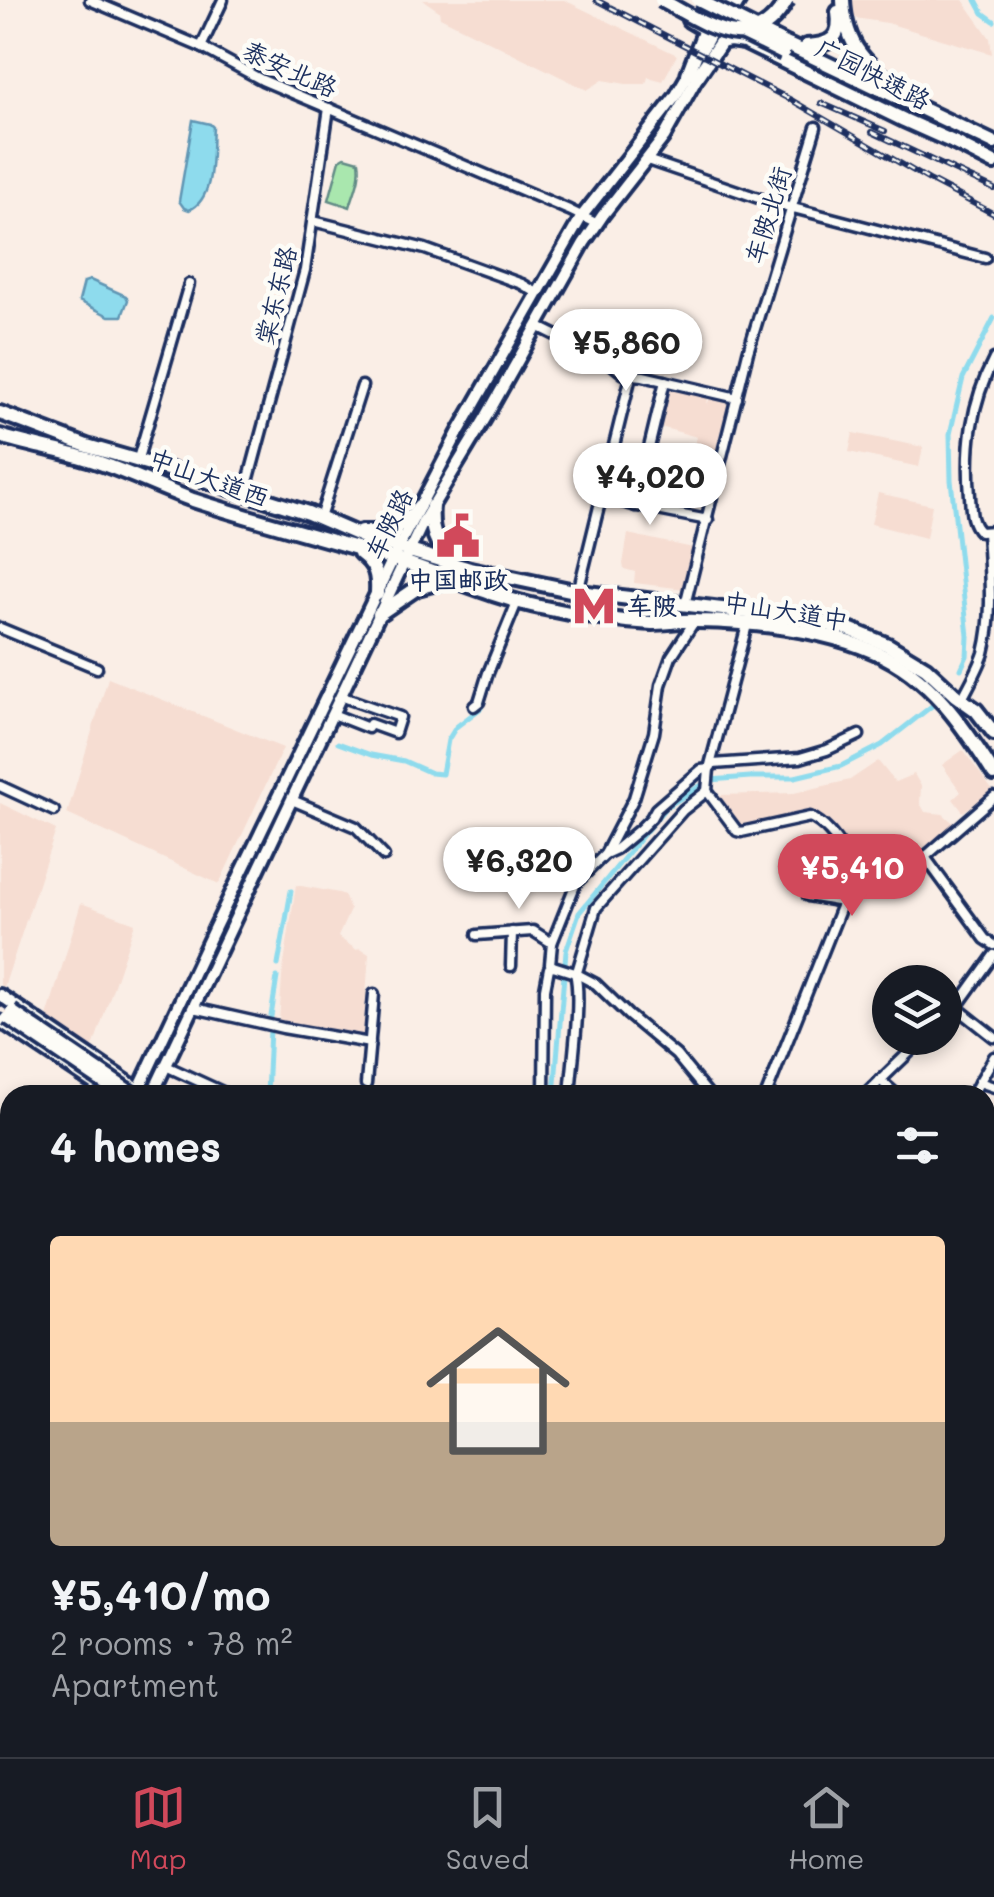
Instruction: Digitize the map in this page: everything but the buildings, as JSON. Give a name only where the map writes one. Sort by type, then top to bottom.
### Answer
[{"type":"highway","points":[[651,0],[715,35],[752,45],[960,145]]},
{"type":"highway","points":[[661,0],[720,30],[738,34],[769,24],[787,0]]},
{"type":"highway","name":"广园快速路","points":[[678,0],[787,46],[994,143]]},
{"type":"highway","name":"广园快速路","points":[[698,0],[994,162]]},
{"type":"highway","points":[[712,0],[787,46],[827,43],[836,36],[840,26],[835,0]]},
{"type":"highway","points":[[843,0],[848,32],[858,53],[928,111]]},
{"type":"highway","points":[[693,76],[703,37],[697,24]]},
{"type":"highway","points":[[693,76],[718,45],[736,40]]},
{"type":"highway","points":[[806,46],[928,111]]},
{"type":"highway","name":"中山大道西","points":[[0,413],[87,446],[320,518],[377,548]]},
{"type":"highway","name":"中山大道西","points":[[0,436],[83,458],[310,537],[401,555]]},
{"type":"highway","points":[[50,450],[45,443],[50,437],[87,446]]},
{"type":"highway","points":[[343,528],[362,532],[392,529],[426,506],[435,540],[453,564]]},
{"type":"highway","points":[[344,544],[374,566],[378,575],[377,594]]},
{"type":"highway","name":"中山大道中","points":[[401,555],[522,603],[576,614],[653,623],[692,620],[748,625],[832,637],[866,648],[899,665],[944,702],[994,774]]},
{"type":"highway","name":"中山大道中","points":[[428,564],[453,564],[578,592],[840,626],[916,661],[981,715],[994,733]]},
{"type":"highway","points":[[379,614],[416,588],[454,579]]},
{"type":"main road","name":"车陂路","points":[[426,506],[486,417],[596,224],[672,126],[729,0]]},
{"type":"main road","name":"车陂路","points":[[715,35],[740,0]]},
{"type":"main road","name":"车陂路","points":[[145,1085],[214,927],[472,409],[582,216],[693,76]]},
{"type":"main road","points":[[492,375],[494,386],[505,384]]},
{"type":"main road","points":[[472,409],[483,407],[486,417]]},
{"type":"main road","name":"车陂路","points":[[150,1085],[164,1070],[194,1008],[379,614],[401,555]]},
{"type":"main road","points":[[309,733],[312,741],[321,739]]},
{"type":"main road","points":[[297,757],[306,756],[309,764]]},
{"type":"main road","points":[[0,999],[5,1015],[95,1085],[106,1080],[110,1071]]},
{"type":"main road","points":[[0,999],[129,1085]]},
{"type":"main road","points":[[5,1015],[126,1085]]},
{"type":"main road","points":[[5,1015],[106,1085]]},
{"type":"main road","points":[[66,1065],[76,1060],[78,1048]]},
{"type":"main road","points":[[110,1071],[126,1076],[135,1074],[153,1061],[164,1070],[164,1085]]},
{"type":"street","name":"泰安北路","points":[[90,0],[114,5],[329,106],[400,133],[432,153],[596,224]]},
{"type":"street","points":[[202,47],[223,0]]},
{"type":"street","name":"棠东东路","points":[[245,493],[305,270],[329,106]]},
{"type":"street","name":"车陂北街","points":[[685,606],[737,398],[816,127]]},
{"type":"street","points":[[647,160],[791,208],[985,258]]},
{"type":"street","points":[[314,220],[424,250],[522,284],[537,293]]},
{"type":"street","points":[[137,462],[189,284]]},
{"type":"street","points":[[537,326],[630,376],[737,398]]},
{"type":"street","points":[[964,697],[979,666],[990,614],[991,532],[976,529],[972,520],[967,462],[978,393],[994,359]]},
{"type":"street","points":[[578,592],[630,376]]},
{"type":"street","points":[[635,506],[666,381]]},
{"type":"street","points":[[320,518],[362,386]]},
{"type":"street","points":[[600,496],[708,520]]},
{"type":"street","points":[[474,706],[479,702],[515,606]]},
{"type":"street","points":[[692,620],[661,684],[654,734],[634,798],[605,854],[576,883],[552,943],[550,964],[596,984],[676,1055],[701,1085]]},
{"type":"street","points":[[748,625],[707,791],[741,832],[810,817],[838,841],[861,873],[890,872],[925,857],[994,797]]},
{"type":"street","points":[[0,628],[97,668]]},
{"type":"street","points":[[940,679],[971,702],[981,715]]},
{"type":"street","points":[[336,714],[368,728],[370,724],[395,733],[400,716],[343,698]]},
{"type":"street","points":[[710,769],[713,764],[800,758],[859,735]]},
{"type":"street","points":[[605,854],[616,850],[701,770],[710,769]]},
{"type":"street","points":[[0,786],[54,811]]},
{"type":"street","points":[[574,973],[596,908],[683,810],[707,791]]},
{"type":"street","points":[[292,800],[356,827],[384,856]]},
{"type":"street","points":[[925,857],[994,946],[962,995]]},
{"type":"street","points":[[808,896],[850,900],[861,873]]},
{"type":"street","points":[[770,1085],[843,902]]},
{"type":"street","points":[[477,935],[533,931],[552,943]]},
{"type":"street","points":[[512,932],[512,966]]},
{"type":"street","points":[[962,997],[994,955]]},
{"type":"street","points":[[544,1085],[545,988],[549,968],[553,966]]},
{"type":"street","points":[[571,1085],[577,996],[574,973]]},
{"type":"street","points":[[366,1084],[374,994]]},
{"type":"street","points":[[194,1008],[370,1043]]},
{"type":"street","points":[[962,1012],[994,1038]]},
{"type":"street","points":[[879,1085],[910,1055]]},
{"type":"street","points":[[977,1085],[994,1057]]},
{"type":"street","points":[[164,1070],[204,1085]]},
{"type":"street","points":[[882,1082],[885,1085]]},
{"type":"street","points":[[979,1082],[988,1085]]},
{"type":"shaded area","points":[[423,0],[564,0],[677,55],[663,81],[648,77],[646,84],[603,80],[587,90],[440,17],[439,11]]},
{"type":"shaded area","points":[[851,0],[963,0],[990,38],[992,54],[887,23],[855,18],[850,12]]},
{"type":"shaded area","points":[[667,386],[708,397],[707,405],[711,396],[733,402],[713,481],[686,474],[697,437],[657,426]]},
{"type":"shaded area","points":[[853,433],[923,447],[919,467],[849,452]]},
{"type":"shaded area","points":[[878,493],[932,505],[926,538],[871,524]]},
{"type":"shaded area","points":[[628,534],[693,548],[685,589],[634,583],[635,572],[624,569],[623,564]]},
{"type":"shaded area","points":[[108,678],[283,748],[219,884],[67,814]]},
{"type":"shaded area","points":[[963,750],[993,791],[963,812],[953,799],[961,792],[942,765]]},
{"type":"shaded area","points":[[878,761],[895,782],[914,774],[921,786],[920,803],[925,812],[943,814],[957,826],[932,846],[900,863],[858,870],[825,819],[810,815],[743,831],[717,803],[720,795],[794,793],[850,780]]},
{"type":"shaded area","points":[[0,803],[56,830],[4,987],[0,985]]},
{"type":"shaded area","points":[[296,885],[344,895],[350,910],[338,937],[369,954],[363,1037],[279,1022]]},
{"type":"shaded area","points":[[81,903],[135,923],[92,1050],[47,1017]]},
{"type":"green space","points":[[345,157],[359,161],[360,167],[350,207],[329,200],[340,160]]},
{"type":"water","points":[[193,120],[213,127],[208,185],[198,204],[189,210],[179,201]]},
{"type":"water","points":[[90,280],[126,296],[122,316],[109,316],[79,301],[84,282]]},
{"type":"waterway","points":[[976,0],[983,13],[994,21]]},
{"type":"waterway","points":[[961,669],[967,656],[968,636],[951,480],[950,434],[963,378],[994,318]]},
{"type":"waterway","points":[[338,743],[442,774],[448,740],[456,727],[481,708],[496,662]]},
{"type":"waterway","points":[[555,1085],[566,951],[579,913],[666,807],[710,780],[795,777],[841,766],[882,745],[933,705]]},
{"type":"waterway","points":[[278,965],[291,891]]},
{"type":"waterway","points":[[270,1023],[277,977]]},
{"type":"waterway","points":[[267,1085],[270,1029]]},
{"type":"railway","points":[[596,0],[793,101],[994,214]]},
{"type":"railway","points":[[821,103],[885,131]]},
{"type":"railway","points":[[872,132],[994,189]]},
{"type":"place","name":"中国邮政","points":[[458,536]]},
{"type":"place","name":"车陂","points":[[594,606]]}]
